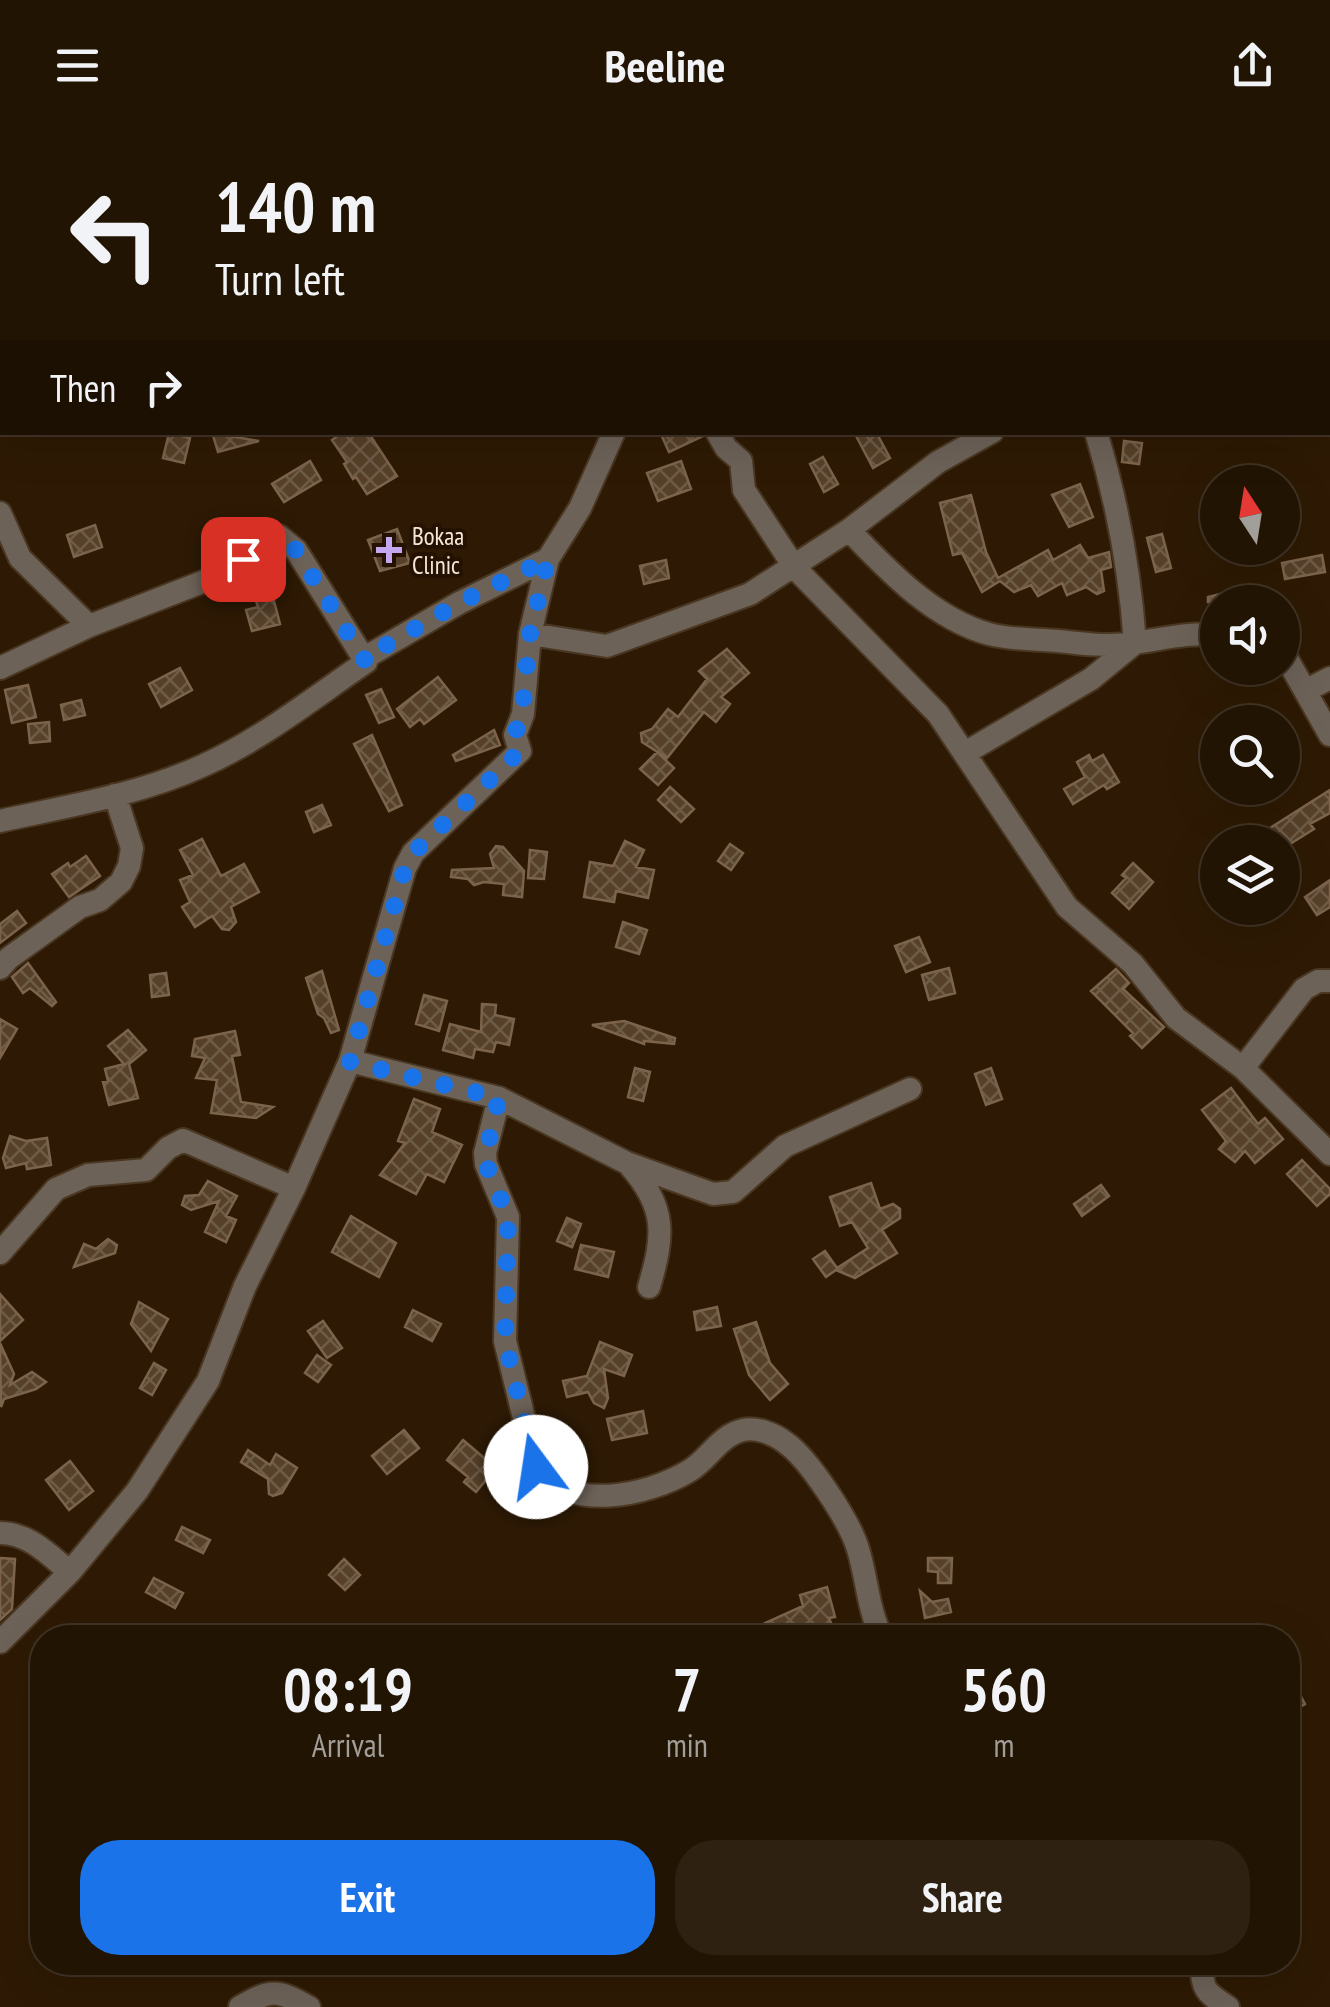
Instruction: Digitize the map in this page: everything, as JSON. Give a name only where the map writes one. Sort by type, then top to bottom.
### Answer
[{"type":"street","points":[[0,1642],[70,1572],[137,1491],[208,1381],[245,1286],[350,1062],[405,868],[413,853],[520,751],[515,734],[522,714],[530,634],[548,559],[580,508],[613,435]]},
{"type":"street","points":[[719,435],[726,448],[742,461],[744,490],[796,568],[938,714],[1067,907],[1133,964],[1176,1018],[1243,1068],[1330,1154]]},
{"type":"street","points":[[530,634],[606,646],[732,601],[796,568],[938,462],[987,435]]},
{"type":"street","points":[[1097,435],[1112,487],[1135,644]]},
{"type":"street","points":[[0,514],[20,558],[89,626]]},
{"type":"street","points":[[849,530],[886,569],[963,626],[994,636],[1135,644],[1200,633]]},
{"type":"street","points":[[0,668],[89,626],[218,576],[272,537],[279,536],[296,550],[366,662]]},
{"type":"street","points":[[0,821],[168,780],[242,746],[366,662],[366,657],[459,603],[548,559]]},
{"type":"street","points":[[966,753],[1091,679],[1135,644]]},
{"type":"street","points":[[1305,691],[1330,678]]},
{"type":"street","points":[[1300,682],[1330,735]]},
{"type":"street","points":[[0,968],[80,907],[100,900],[121,882],[132,848],[115,796]]},
{"type":"street","points":[[1243,1068],[1304,989],[1330,981]]},
{"type":"street","points":[[350,1062],[499,1098],[627,1162],[724,1195],[740,1186],[777,1151],[910,1089]]},
{"type":"street","points":[[499,1098],[486,1164],[508,1217],[505,1341],[536,1467],[545,1480],[564,1491],[611,1496],[653,1488],[692,1470],[728,1437],[742,1430],[758,1430],[786,1443],[804,1462],[852,1534],[878,1625]]},
{"type":"street","points":[[4,1242],[69,1182],[88,1176],[146,1170],[168,1148],[184,1140],[294,1188]]},
{"type":"street","points":[[627,1162],[649,1188],[660,1219],[660,1248],[648,1287]]},
{"type":"street","points":[[0,1533],[28,1539],[70,1572]]},
{"type":"street","points":[[1202,1975],[1207,1994],[1228,2007]]},
{"type":"street","points":[[240,2007],[266,1992],[286,1994],[309,2007]]},
{"type":"building","points":[[169,435],[190,438],[184,463],[163,458]]},
{"type":"building","points":[[213,435],[259,441],[218,452]]},
{"type":"building","points":[[339,435],[370,435],[397,476],[367,494],[356,477],[353,479],[332,440]]},
{"type":"building","points":[[661,435],[703,435],[703,436],[669,452]]},
{"type":"building","points":[[856,435],[878,435],[890,458],[873,468]]},
{"type":"building","points":[[1124,441],[1142,443],[1139,464],[1122,462]]},
{"type":"building","points":[[823,457],[838,484],[824,492],[810,464]]},
{"type":"building","points":[[310,461],[321,480],[284,502],[272,484]]},
{"type":"building","points":[[681,461],[691,489],[658,501],[647,473]]},
{"type":"building","points":[[1080,484],[1093,517],[1069,527],[1052,495]]},
{"type":"building","points":[[971,495],[986,552],[998,578],[1048,550],[1053,560],[1080,545],[1088,558],[1109,552],[1111,567],[1101,570],[1104,591],[1097,594],[1086,587],[1067,595],[1062,583],[1038,596],[1031,585],[1014,592],[1000,581],[982,592],[962,553],[953,555],[940,503]]},
{"type":"building","points":[[95,525],[102,547],[74,557],[67,535]]},
{"type":"building","points":[[397,529],[410,563],[380,571],[368,540]]},
{"type":"building","points":[[1162,534],[1171,568],[1156,572],[1147,538]]},
{"type":"building","points":[[1322,555],[1325,572],[1285,579],[1282,565],[1300,565],[1300,559]]},
{"type":"building","points":[[666,560],[669,578],[644,584],[640,566]]},
{"type":"building","points":[[273,597],[280,624],[252,631],[246,610],[258,607],[256,601]]},
{"type":"building","points":[[727,649],[749,673],[721,697],[730,704],[716,722],[704,712],[667,758],[642,742],[641,733],[652,729],[668,709],[678,717],[707,679],[699,671]]},
{"type":"building","points":[[180,668],[192,690],[161,707],[149,684]]},
{"type":"building","points":[[438,677],[456,700],[424,724],[420,719],[410,727],[397,709]]},
{"type":"building","points":[[28,685],[36,717],[12,723],[5,690]]},
{"type":"building","points":[[381,689],[394,717],[379,723],[366,695]]},
{"type":"building","points":[[81,700],[85,715],[64,720],[61,705]]},
{"type":"building","points":[[49,722],[50,741],[30,743],[28,724]]},
{"type":"building","points":[[494,730],[500,745],[456,761],[453,755]]},
{"type":"building","points":[[372,735],[402,805],[389,811],[354,744]]},
{"type":"building","points":[[657,752],[674,768],[658,785],[640,769]]},
{"type":"building","points":[[1089,755],[1092,761],[1103,755],[1119,782],[1107,789],[1104,785],[1073,804],[1064,789],[1085,777],[1077,762]]},
{"type":"building","points":[[670,787],[694,809],[681,822],[658,800]]},
{"type":"building","points":[[1330,790],[1330,813],[1310,824],[1314,829],[1300,838],[1300,825],[1275,825]]},
{"type":"building","points":[[322,805],[331,825],[314,832],[306,812]]},
{"type":"building","points":[[202,839],[221,876],[244,864],[259,892],[231,907],[236,922],[229,930],[222,929],[212,916],[195,927],[182,907],[190,902],[180,880],[193,875],[180,850]]},
{"type":"building","points":[[625,841],[644,850],[636,867],[654,870],[648,898],[616,891],[614,902],[584,897],[590,862],[613,866]]},
{"type":"building","points":[[730,844],[743,853],[731,870],[718,861]]},
{"type":"building","points":[[496,846],[503,847],[524,871],[522,897],[503,895],[504,884],[474,885],[468,879],[451,877],[452,870],[494,868],[490,854]]},
{"type":"building","points":[[530,850],[547,852],[544,879],[528,878]]},
{"type":"building","points":[[86,856],[100,876],[69,897],[52,874]]},
{"type":"building","points":[[1133,863],[1153,882],[1129,909],[1112,893]]},
{"type":"building","points":[[1330,880],[1330,907],[1317,915],[1305,897]]},
{"type":"building","points":[[17,911],[26,923],[0,943],[0,924]]},
{"type":"building","points":[[623,922],[647,930],[639,954],[616,947]]},
{"type":"building","points":[[919,937],[930,962],[906,972],[895,946]]},
{"type":"building","points":[[28,963],[56,1002],[52,1006],[30,988],[23,993],[12,977]]},
{"type":"building","points":[[949,968],[955,993],[929,1000],[922,975]]},
{"type":"building","points":[[1116,969],[1129,983],[1123,989],[1164,1027],[1142,1048],[1130,1036],[1133,1033],[1091,991]]},
{"type":"building","points":[[322,971],[339,1030],[331,1033],[318,1014],[306,978]]},
{"type":"building","points":[[166,973],[169,995],[152,997],[150,975]]},
{"type":"building","points":[[424,995],[447,1001],[439,1031],[416,1024]]},
{"type":"building","points":[[482,1004],[496,1005],[495,1015],[514,1019],[509,1045],[496,1042],[493,1052],[475,1049],[473,1058],[443,1050],[450,1024],[481,1032]]},
{"type":"building","points":[[0,1019],[17,1029],[0,1058]]},
{"type":"building","points":[[624,1021],[675,1038],[674,1044],[644,1044],[592,1025]]},
{"type":"building","points":[[128,1030],[146,1050],[129,1064],[138,1098],[109,1105],[103,1082],[108,1081],[105,1069],[124,1064],[108,1046]]},
{"type":"building","points":[[235,1031],[240,1055],[232,1056],[241,1102],[273,1107],[256,1118],[211,1113],[217,1080],[196,1078],[205,1058],[192,1056],[195,1039]]},
{"type":"building","points":[[635,1068],[650,1072],[643,1101],[628,1097]]},
{"type":"building","points":[[991,1068],[1002,1099],[986,1105],[975,1074]]},
{"type":"building","points":[[1231,1088],[1258,1124],[1265,1118],[1283,1139],[1255,1163],[1245,1151],[1235,1162],[1219,1149],[1226,1141],[1202,1110]]},
{"type":"building","points":[[414,1099],[440,1109],[432,1132],[462,1145],[444,1182],[427,1174],[416,1194],[380,1175],[405,1143],[398,1141]]},
{"type":"building","points":[[10,1136],[26,1141],[47,1138],[51,1165],[27,1169],[26,1163],[6,1168],[3,1158]]},
{"type":"building","points":[[1302,1160],[1330,1189],[1330,1194],[1317,1206],[1287,1174]]},
{"type":"building","points":[[208,1181],[237,1196],[226,1216],[236,1220],[226,1242],[205,1232],[219,1201],[191,1210],[182,1205],[185,1196],[199,1195]]},
{"type":"building","points":[[871,1183],[880,1209],[893,1204],[900,1209],[900,1218],[882,1230],[897,1253],[855,1278],[836,1270],[826,1277],[813,1259],[825,1251],[837,1268],[868,1248],[852,1222],[840,1226],[830,1197]]},
{"type":"building","points":[[1101,1185],[1109,1196],[1082,1216],[1074,1204]]},
{"type":"building","points":[[351,1216],[396,1243],[379,1277],[332,1252]]},
{"type":"building","points":[[567,1218],[581,1224],[572,1247],[557,1241]]},
{"type":"building","points":[[108,1239],[117,1245],[115,1253],[74,1267],[84,1244],[96,1249]]},
{"type":"building","points":[[581,1245],[614,1252],[608,1277],[575,1269]]},
{"type":"building","points":[[0,1294],[23,1320],[0,1341]]},
{"type":"building","points":[[139,1302],[168,1319],[151,1351],[131,1324]]},
{"type":"building","points":[[717,1307],[721,1326],[697,1330],[694,1312]]},
{"type":"building","points":[[413,1310],[441,1324],[432,1341],[405,1327]]},
{"type":"building","points":[[323,1321],[342,1348],[327,1358],[308,1331]]},
{"type":"building","points":[[756,1322],[770,1363],[788,1384],[770,1400],[749,1375],[734,1329]]},
{"type":"building","points":[[600,1342],[632,1355],[624,1376],[604,1369],[608,1398],[604,1408],[594,1403],[588,1392],[567,1397],[563,1381],[587,1376]]},
{"type":"building","points":[[0,1343],[14,1374],[10,1385],[32,1372],[46,1382],[4,1399],[1,1407]]},
{"type":"building","points":[[317,1355],[331,1365],[318,1382],[305,1373]]},
{"type":"building","points":[[154,1363],[166,1370],[152,1395],[140,1388]]},
{"type":"building","points":[[643,1411],[647,1433],[612,1440],[607,1419]]},
{"type":"building","points":[[404,1430],[419,1448],[387,1474],[372,1456]]},
{"type":"building","points":[[463,1440],[496,1468],[476,1492],[464,1482],[468,1477],[447,1460]]},
{"type":"building","points":[[248,1450],[270,1465],[276,1454],[297,1468],[282,1493],[269,1494],[268,1479],[241,1462]]},
{"type":"building","points":[[70,1461],[93,1491],[69,1510],[46,1480]]},
{"type":"building","points":[[182,1527],[210,1540],[203,1553],[176,1540]]},
{"type":"building","points":[[0,1558],[15,1559],[12,1609],[0,1620]]},
{"type":"building","points":[[928,1558],[952,1558],[951,1583],[938,1583],[938,1572],[928,1571]]},
{"type":"building","points":[[344,1559],[360,1575],[345,1590],[329,1575]]},
{"type":"building","points":[[154,1578],[183,1593],[175,1608],[146,1592]]},
{"type":"building","points":[[827,1587],[835,1617],[829,1618],[832,1625],[766,1625],[803,1606],[800,1595]]},
{"type":"building","points":[[920,1591],[932,1602],[948,1599],[951,1612],[925,1618]]},
{"type":"place","name":"Bokaa Clinic","points":[[389,550]]},
{"type":"route","points":[[243,559],[272,537],[279,536],[288,542],[366,662],[366,657],[459,603],[548,559],[530,634],[522,714],[515,734],[520,751],[413,853],[405,868],[350,1062],[499,1098],[486,1164],[508,1217],[505,1341],[536,1467]]}]
